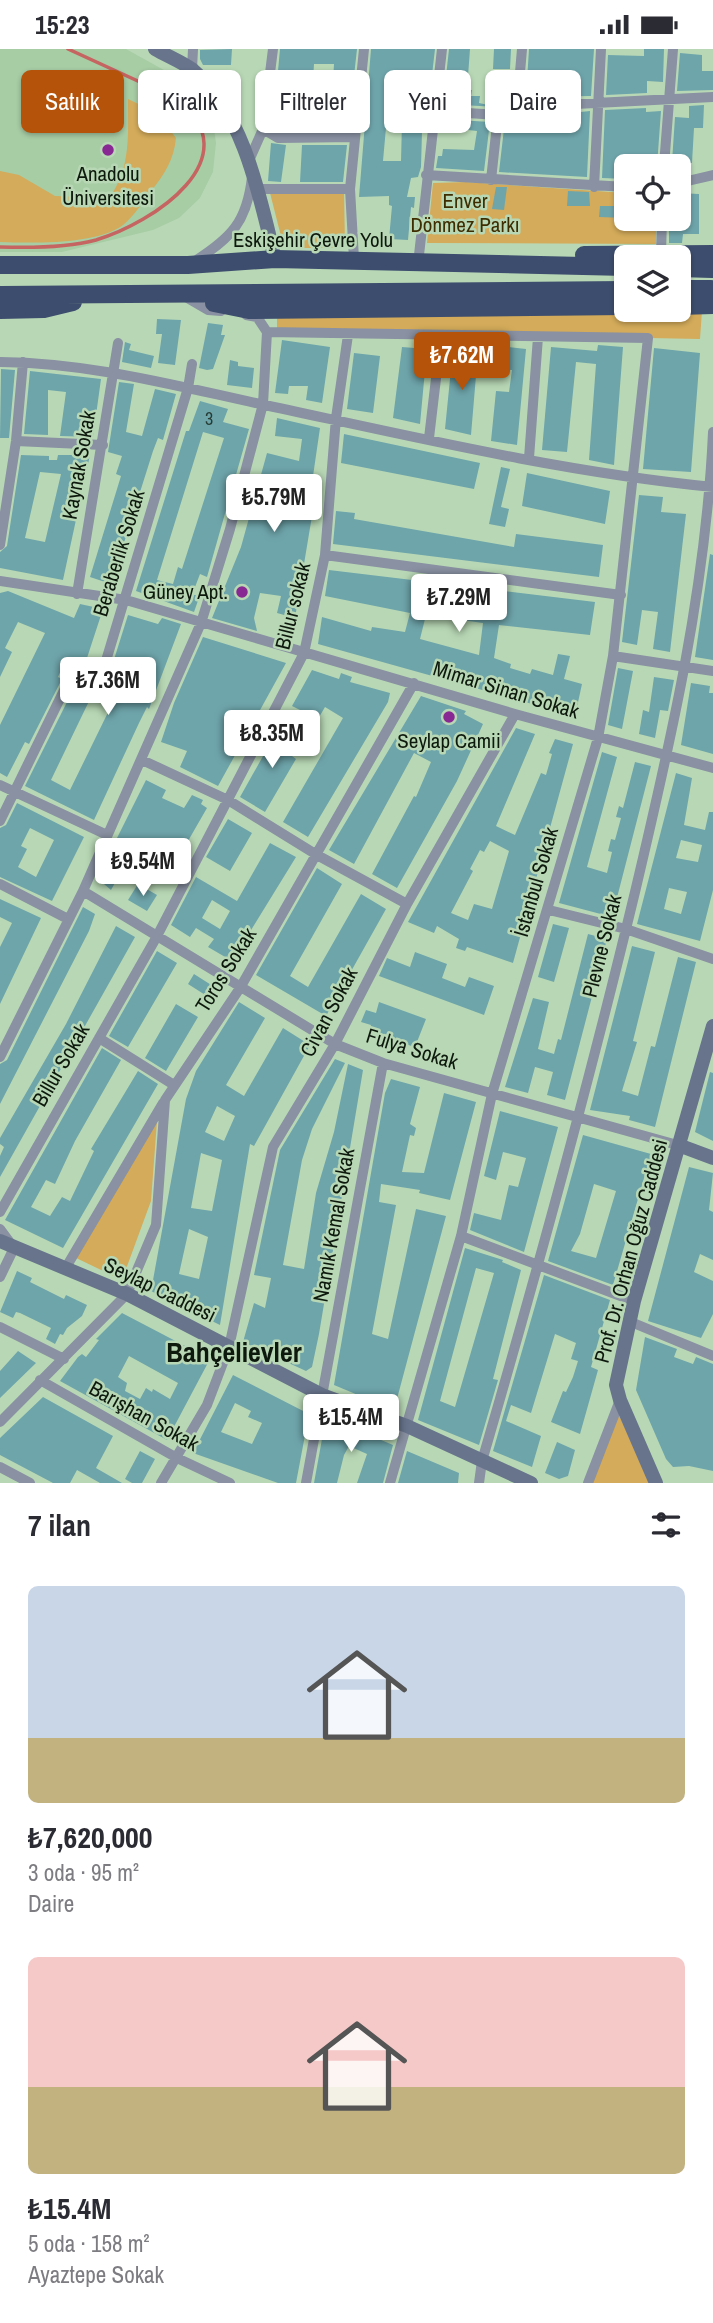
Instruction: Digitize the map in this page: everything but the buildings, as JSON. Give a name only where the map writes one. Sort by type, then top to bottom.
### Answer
[{"type":"highway","points":[[275,259],[614,253]]},
{"type":"highway","points":[[691,258],[712,262]]},
{"type":"highway","name":"Eskişehir Çevre Yolu","points":[[0,265],[188,265],[275,259],[614,267]]},
{"type":"highway","points":[[691,266],[712,262]]},
{"type":"highway","points":[[0,295],[183,296],[614,290]]},
{"type":"highway","points":[[691,292],[712,297]]},
{"type":"highway","points":[[0,310],[44,309],[109,294]]},
{"type":"highway","points":[[183,296],[249,310],[614,306]]},
{"type":"highway","points":[[691,303],[712,297]]},
{"type":"main road","points":[[155,49],[192,69],[223,104],[259,189],[275,259]]},
{"type":"main road","name":"Prof. Dr. Orhan Oğuz Caddesi","points":[[656,1483],[620,1401],[616,1385],[634,1301],[681,1146],[713,1026]]},
{"type":"main road","points":[[681,1146],[713,1158]]},
{"type":"main road","name":"Seylap Caddesi","points":[[0,1241],[127,1294],[322,1395],[407,1426],[531,1483]]},
{"type":"street","points":[[192,69],[193,49]]},
{"type":"street","points":[[270,70],[273,49]]},
{"type":"street","points":[[354,259],[350,189],[364,49]]},
{"type":"street","points":[[441,70],[443,49]]},
{"type":"street","points":[[520,70],[522,49]]},
{"type":"street","points":[[594,187],[601,49]]},
{"type":"street","points":[[665,154],[673,49]]},
{"type":"street","points":[[581,105],[713,97]]},
{"type":"street","points":[[188,265],[225,241],[239,223],[250,197],[250,168],[262,133]]},
{"type":"street","points":[[270,133],[278,138],[355,137]]},
{"type":"street","points":[[419,255],[426,175],[433,133]]},
{"type":"street","points":[[491,180],[496,133]]},
{"type":"street","points":[[426,175],[614,187]]},
{"type":"street","points":[[691,180],[713,175]]},
{"type":"street","points":[[259,189],[350,189]]},
{"type":"street","points":[[0,1057],[83,891],[105,834],[142,760],[201,623],[230,529],[263,404],[267,332],[257,317],[208,310],[183,296]]},
{"type":"street","points":[[267,332],[538,337],[529,459]]},
{"type":"street","name":"Billur sokak","points":[[156,938],[304,653],[325,555],[335,418],[348,335]]},
{"type":"street","points":[[429,438],[441,336]]},
{"type":"street","name":"İstanbul Sokak","points":[[390,1483],[461,1236],[492,1094],[549,910],[598,737],[621,595],[648,338],[538,337]]},
{"type":"street","name":"Kaynak Sokak","points":[[77,594],[118,343]]},
{"type":"street","points":[[0,362],[115,371],[529,459],[632,478],[712,487]]},
{"type":"street","points":[[0,545],[16,441],[23,362]]},
{"type":"street","name":"Beraberlik Sokak","points":[[0,821],[74,670],[99,684],[188,388],[192,364]]},
{"type":"street","name":"Plevne Sokak","points":[[479,1483],[482,1461],[580,1117],[668,754],[686,666],[712,487],[713,432]]},
{"type":"street","points":[[16,441],[103,445]]},
{"type":"street","points":[[325,555],[621,595]]},
{"type":"street","name":"Mimar Sinan Sokak","points":[[0,581],[126,600],[515,714],[713,768]]},
{"type":"street","points":[[613,656],[713,671]]},
{"type":"street","name":"Toros Sokak","points":[[127,1294],[156,1225],[165,1100],[240,988],[414,683]]},
{"type":"street","name":"Civan Sokak","points":[[161,1483],[207,1405],[229,1347],[273,1147],[335,1044],[407,904],[515,714]]},
{"type":"street","points":[[142,760],[228,800],[317,855],[407,904]]},
{"type":"street","points":[[0,785],[105,834]]},
{"type":"street","points":[[0,884],[68,919]]},
{"type":"street","name":"Fulya Sokak","points":[[83,891],[156,938],[335,1044],[383,1063],[681,1146]]},
{"type":"street","points":[[549,910],[626,929],[713,959]]},
{"type":"street","name":"Billur Sokak","points":[[0,1212],[156,938]]},
{"type":"street","points":[[99,1038],[174,1085]]},
{"type":"street","name":"Namık Kemal Sokak","points":[[306,1483],[383,1063]]},
{"type":"street","points":[[65,1269],[165,1100]]},
{"type":"street","points":[[0,1229],[14,1248],[0,1277]]},
{"type":"street","points":[[461,1236],[634,1301]]},
{"type":"street","points":[[0,1422],[127,1294]]},
{"type":"street","points":[[631,1322],[713,1356]]},
{"type":"street","points":[[0,1327],[64,1359]]},
{"type":"street","name":"Barışhan Sokak","points":[[40,1380],[177,1458],[230,1483]]},
{"type":"street","points":[[588,1483],[620,1401]]},
{"type":"street","points":[[0,1467],[30,1483]]},
{"type":"shaded area","name":"Anadolu Üniversitesi","points":[[0,49],[126,49],[164,70],[138,70],[138,133],[215,133],[213,172],[200,198],[179,218],[153,230],[62,252],[0,252]]},
{"type":"green space","points":[[128,99],[138,104],[138,133],[172,133],[176,138],[165,172],[123,225],[111,232],[81,239],[0,242],[0,171],[19,175],[55,196],[109,198],[125,163]]},
{"type":"green space","name":"Enver Dönmez Parkı","points":[[466,182],[614,192],[614,231],[656,231],[656,244],[427,243],[433,183]]},
{"type":"green space","points":[[344,189],[345,248],[284,248],[270,193]]},
{"type":"green space","points":[[614,311],[614,322],[691,322],[691,311],[702,311],[700,339],[277,331],[277,313]]},
{"type":"green space","points":[[157,1121],[151,1201],[122,1280],[74,1257]]},
{"type":"green space","points":[[618,1413],[652,1483],[591,1483]]},
{"type":"waterway","points":[[0,247],[73,245],[119,231],[166,203],[186,185],[199,165],[204,144],[197,121],[177,99],[68,49]]},
{"type":"place","name":"Anadolu Üniversitesi","points":[[108,150]]},
{"type":"place","name":"Güney Apt.","points":[[242,592]]},
{"type":"place","name":"Seylap Camii","points":[[449,717]]},
{"type":"district","name":"Bahçelievler","points":[[234,1352]]}]
